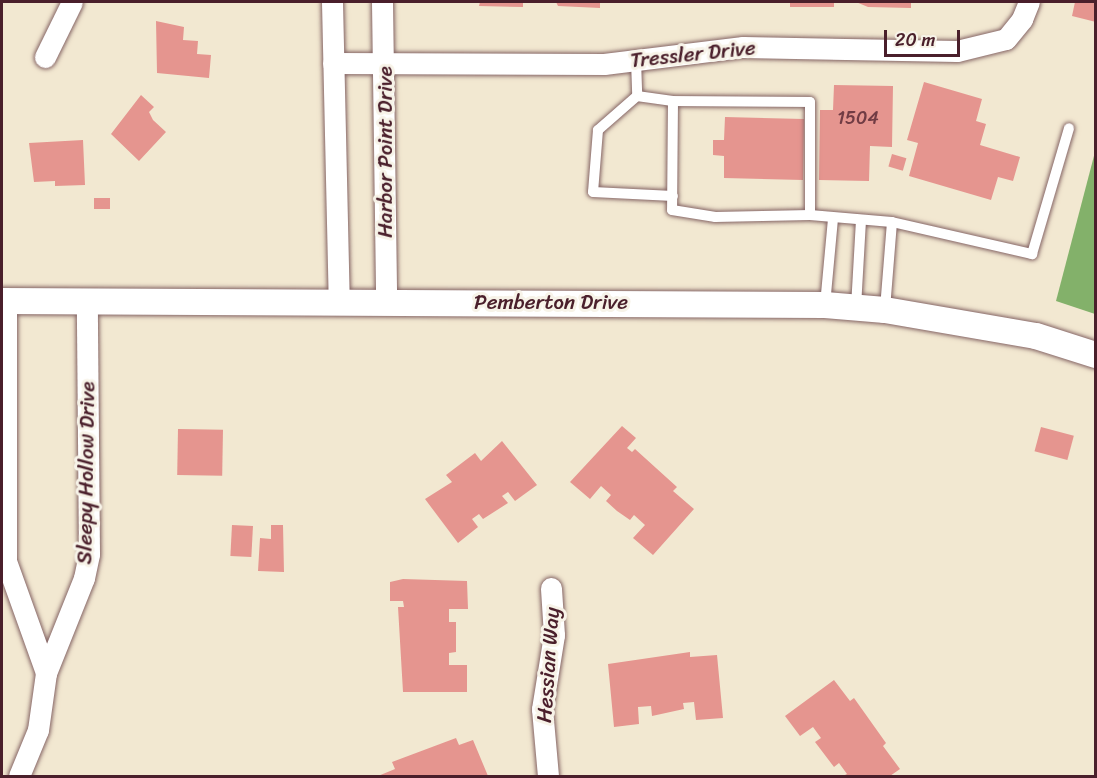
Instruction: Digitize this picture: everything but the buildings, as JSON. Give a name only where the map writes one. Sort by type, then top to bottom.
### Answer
[{"type":"street","points":[[45,57],[72,2]]},
{"type":"street","points":[[332,2],[339,301]]},
{"type":"street","name":"Harbor Point Drive","points":[[382,2],[386,302]]},
{"type":"street","name":"Tressler Drive","points":[[333,63],[384,61],[554,64],[636,60],[695,50],[743,47],[957,51],[987,47],[1006,39],[1022,20],[1029,2]]},
{"type":"street","name":"Pemberton Drive","points":[[4,301],[825,305],[885,310],[1036,336],[1095,355]]},
{"type":"street","name":"Sleepy Hollow Drive","points":[[4,301],[6,561],[46,673]]},
{"type":"street","name":"Sleepy Hollow Drive","points":[[19,777],[38,730],[46,673],[84,578],[89,554],[87,302]]},
{"type":"street","name":"Hessian Way","points":[[549,777],[542,709],[554,635],[551,588]]},
{"type":"lane","points":[[636,60],[637,96]]},
{"type":"lane","points":[[673,196],[593,192],[598,130],[637,96],[673,101],[810,102],[810,215]]},
{"type":"lane","points":[[673,101],[672,210],[715,217],[810,215],[892,222],[1032,254],[1069,128]]},
{"type":"lane","points":[[825,305],[833,218]]},
{"type":"lane","points":[[856,308],[861,221]]},
{"type":"lane","points":[[885,310],[892,222]]},
{"type":"green space","points":[[1095,152],[1096,314],[1056,301]]}]
